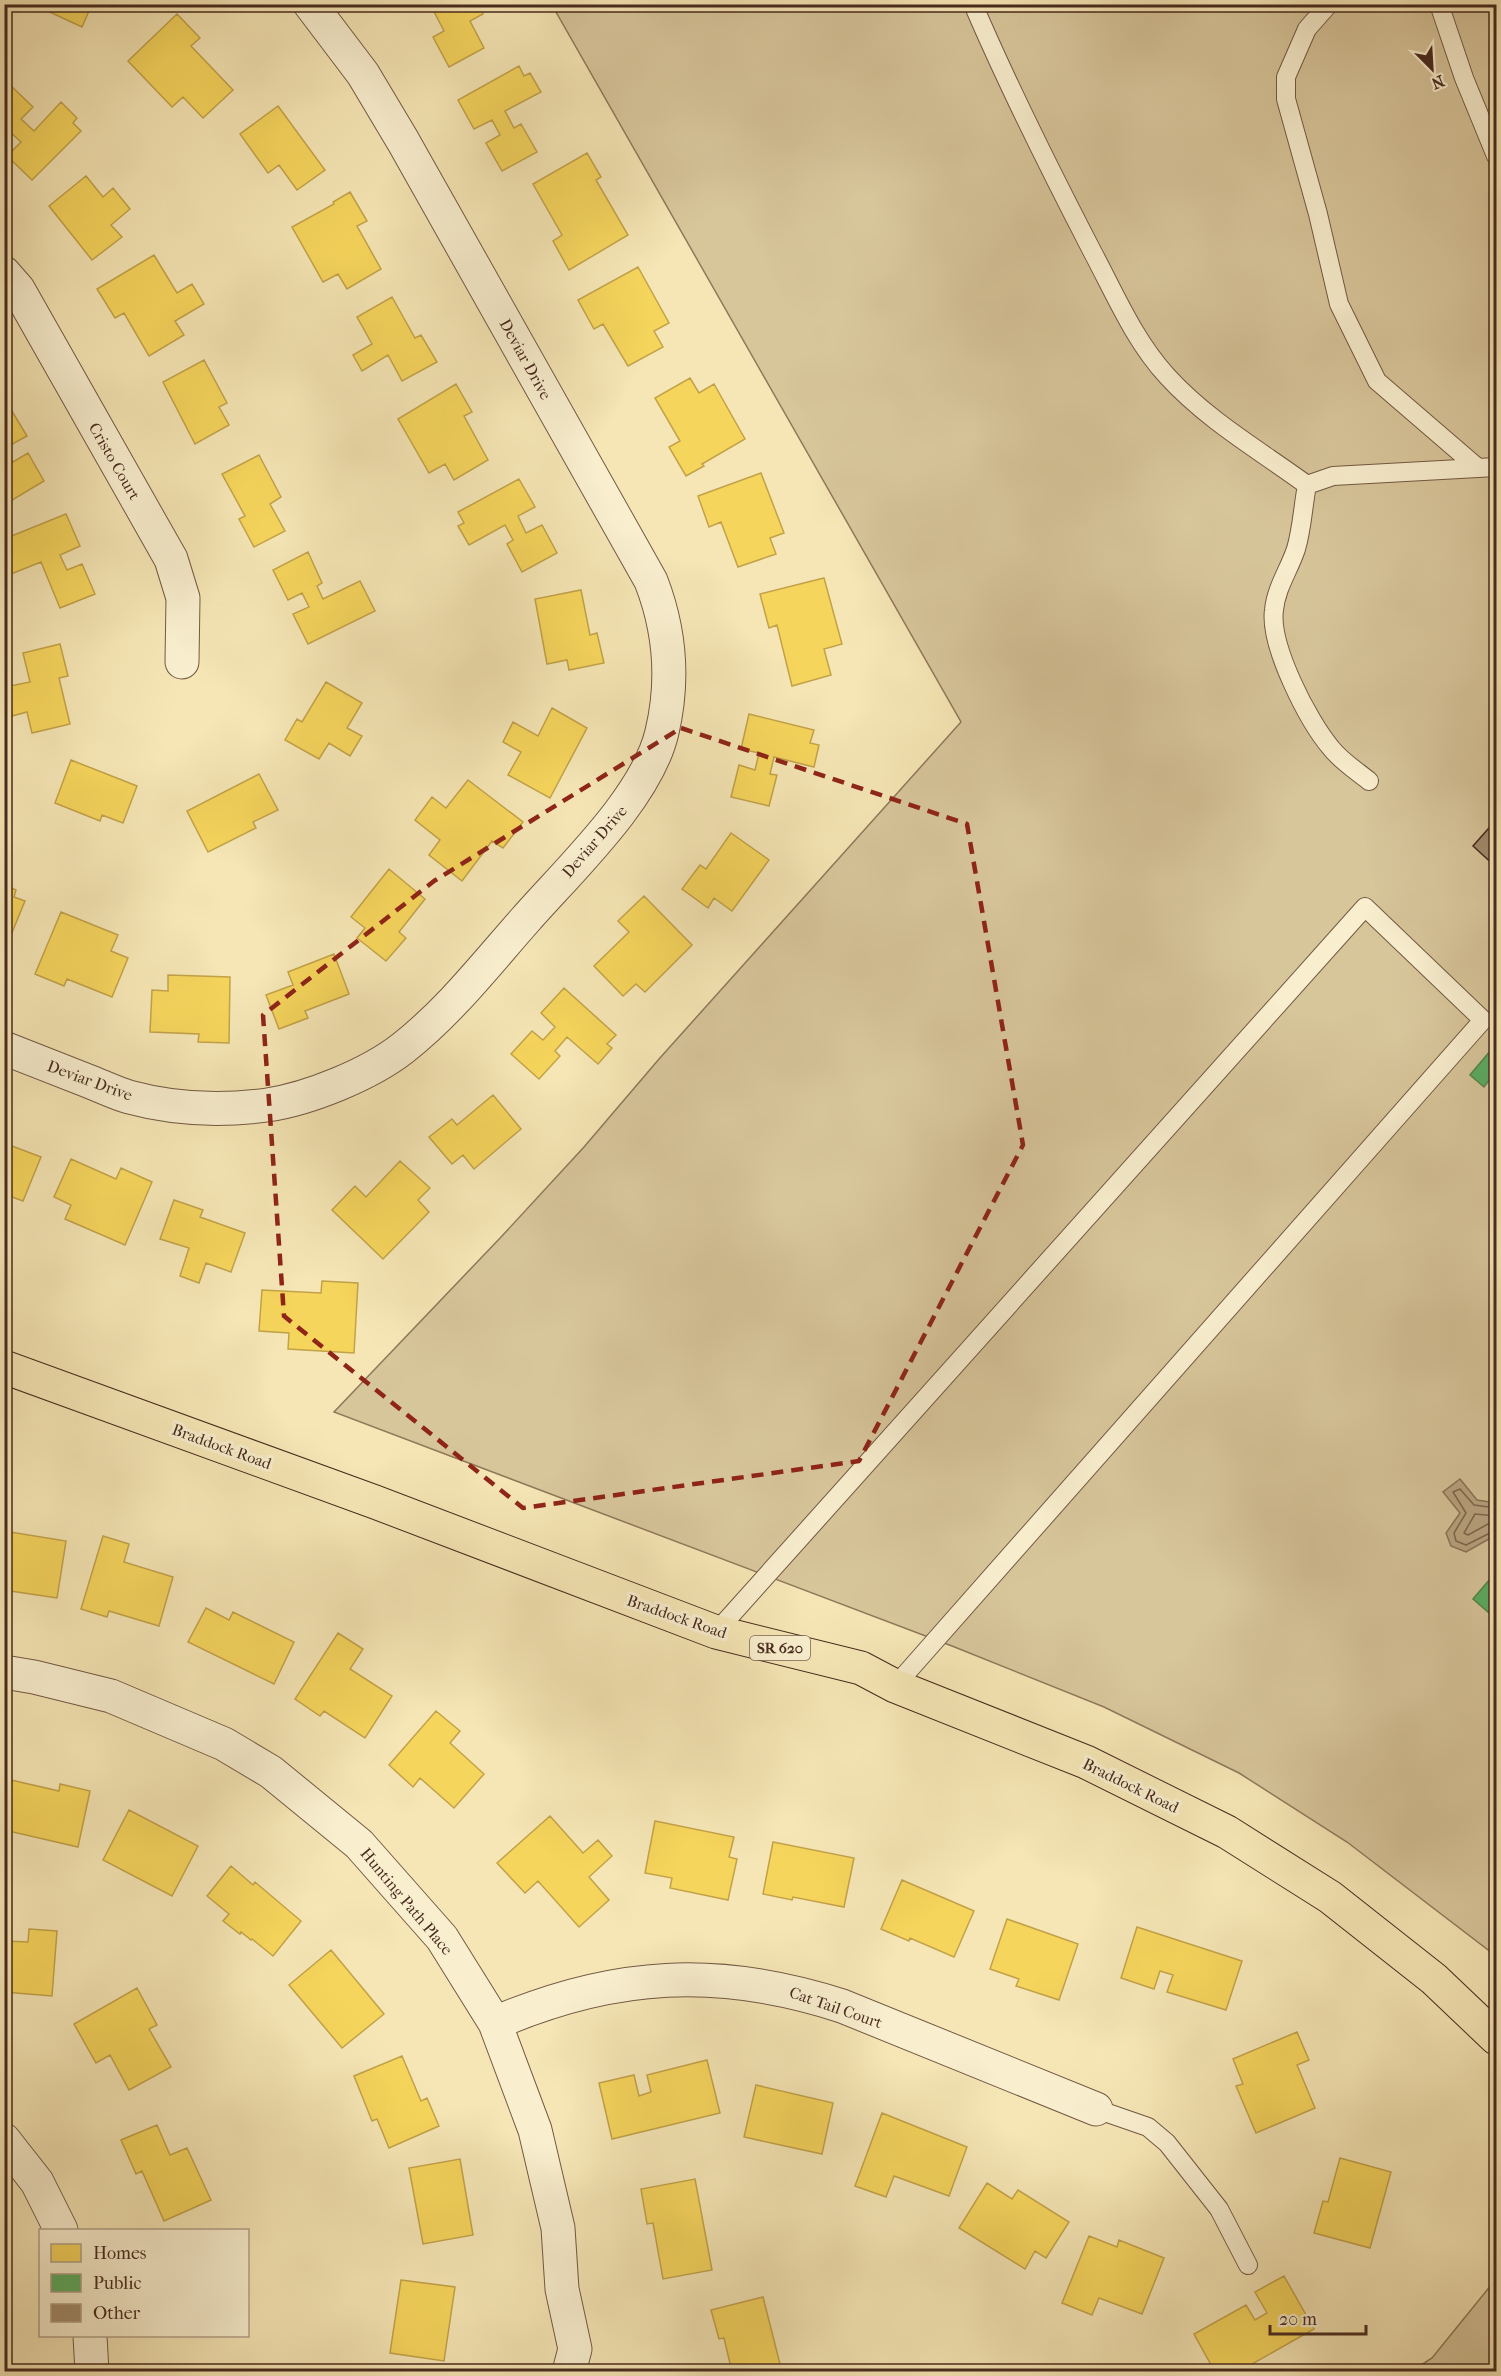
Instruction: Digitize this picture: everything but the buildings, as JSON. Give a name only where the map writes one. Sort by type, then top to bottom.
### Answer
[{"type":"main road","name":"Braddock Road","points":[[4,1367],[375,1502],[716,1632],[861,1668],[895,1686],[1086,1762],[1227,1832],[1330,1897],[1434,1979],[1497,2038]]},
{"type":"street","name":"Deviar Drive","points":[[4,1048],[129,1097],[194,1108],[267,1105],[305,1097],[347,1081],[402,1050],[444,1012],[626,805],[651,760],[662,733],[670,682],[669,659],[662,609],[651,581],[363,74],[310,4]]},
{"type":"street","name":"Cristo Court","points":[[4,273],[18,289],[171,559],[183,598],[182,662]]},
{"type":"street","name":"Hunting Path Place","points":[[4,1672],[111,1696],[224,1744],[271,1772],[359,1844],[442,1938],[495,2023],[535,2130],[558,2228],[562,2289],[576,2349],[569,2372]]},
{"type":"street","name":"Cat Tail Court","points":[[495,2023],[533,2007],[624,1983],[692,1979],[754,1983],[799,1992],[842,2006],[1096,2109]]},
{"type":"street","points":[[4,2140],[37,2182],[60,2229]]},
{"type":"street","points":[[90,2337],[92,2372]]},
{"type":"lane","points":[[973,4],[1001,70],[1140,343],[1166,375],[1203,412],[1307,485]]},
{"type":"lane","points":[[1329,4],[1307,29],[1286,77],[1286,99],[1339,304],[1377,381],[1478,468]]},
{"type":"lane","points":[[1439,4],[1464,78],[1497,156]]},
{"type":"lane","points":[[1307,485],[1333,476],[1497,467]]},
{"type":"lane","points":[[1307,485],[1296,549],[1280,584],[1274,610],[1274,631],[1287,670],[1310,717],[1331,749],[1370,781]]},
{"type":"lane","points":[[716,1632],[1365,907],[1483,1020],[895,1686]]},
{"type":"lane","points":[[1096,2109],[1148,2127],[1167,2143],[1219,2209],[1248,2265]]},
{"type":"highlighted area","points":[[681,728],[967,824],[1023,1145],[859,1461],[523,1508],[284,1316],[263,1015],[434,881]]},
{"type":"shaded area","points":[[552,5],[1496,5],[1496,1956],[1347,1842],[1239,1773],[1104,1707],[952,1646],[334,1412],[584,1147],[659,1059],[961,722]]},
{"type":"shaded area","points":[[1496,2279],[1496,2371],[1412,2371],[1432,2358]]},
{"type":"water","points":[[1460,1479],[1477,1500],[1496,1503],[1496,1535],[1466,1552],[1451,1546],[1446,1533],[1460,1513],[1443,1492]]}]
